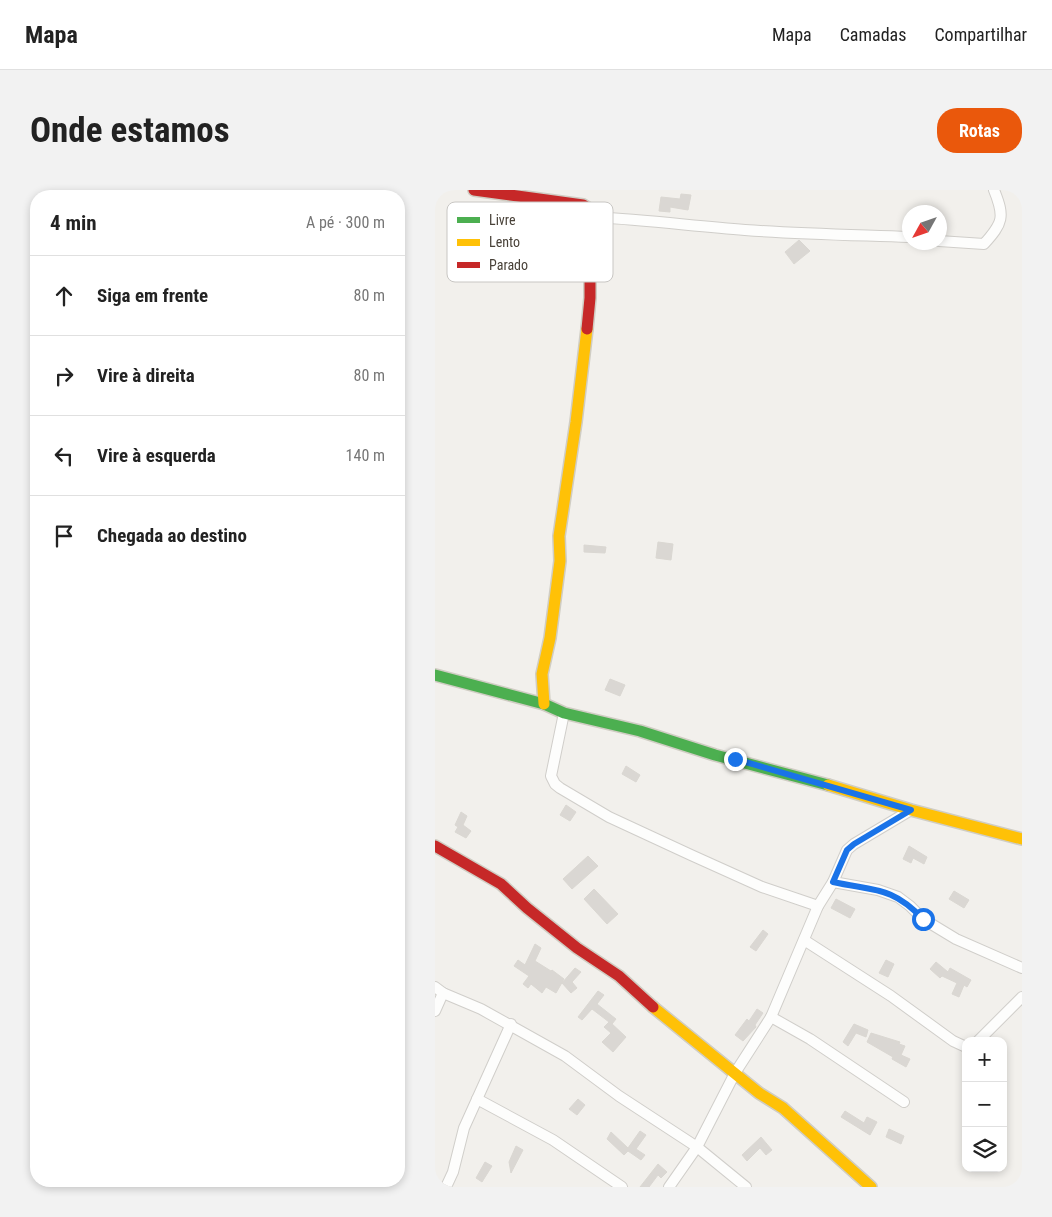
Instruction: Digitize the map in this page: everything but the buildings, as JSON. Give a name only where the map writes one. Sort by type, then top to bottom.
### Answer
[{"type":"street","points":[[474,190],[561,202]]},
{"type":"street","points":[[947,242],[984,244],[998,228],[1001,208],[994,190]]},
{"type":"street","points":[[613,218],[745,230],[813,232],[854,236],[902,236]]},
{"type":"street","points":[[544,704],[542,674],[550,638],[560,561],[559,536],[576,422],[590,298],[590,282]]},
{"type":"street","points":[[435,675],[544,704],[564,713],[640,731],[715,755],[775,770],[911,810],[1022,839]]},
{"type":"street","points":[[564,713],[551,776],[555,784],[560,788],[609,817],[700,859],[763,887],[818,906]]},
{"type":"street","points":[[669,1187],[697,1147],[735,1073],[771,1017],[818,906],[833,882],[847,850],[911,810]]},
{"type":"street","points":[[435,846],[501,884],[527,908],[577,948],[619,976],[670,1022],[759,1093],[783,1108],[871,1187]]},
{"type":"street","points":[[833,882],[878,890],[898,897],[923,919],[950,935],[1022,968]]},
{"type":"street","points":[[804,940],[891,996],[953,1041],[962,1045]]},
{"type":"street","points":[[435,1011],[439,990],[511,1024],[565,1056],[619,1096],[697,1147],[746,1187]]},
{"type":"street","points":[[982,1037],[1022,997]]},
{"type":"street","points":[[771,1017],[810,1039],[904,1102]]},
{"type":"street","points":[[446,1187],[453,1172],[464,1128],[511,1024]]},
{"type":"street","points":[[477,1099],[553,1140],[622,1187]]},
{"type":"traffic: fast","points":[[435,675],[544,704],[564,713],[640,731],[715,755],[828,785]]},
{"type":"traffic: slow","points":[[544,704],[542,674],[550,638],[560,561],[559,536],[576,422],[587,329]]},
{"type":"traffic: slow","points":[[828,785],[911,810],[1022,839]]},
{"type":"traffic: slow","points":[[653,1007],[759,1093],[783,1108],[871,1187]]},
{"type":"traffic: jam","points":[[474,190],[561,202]]},
{"type":"traffic: jam","points":[[587,329],[590,282]]},
{"type":"traffic: jam","points":[[435,846],[501,884],[527,908],[577,948],[619,976],[653,1007]]},
{"type":"route","points":[[735,759],[911,810],[847,850],[833,882],[878,890],[898,897],[923,919]]}]
